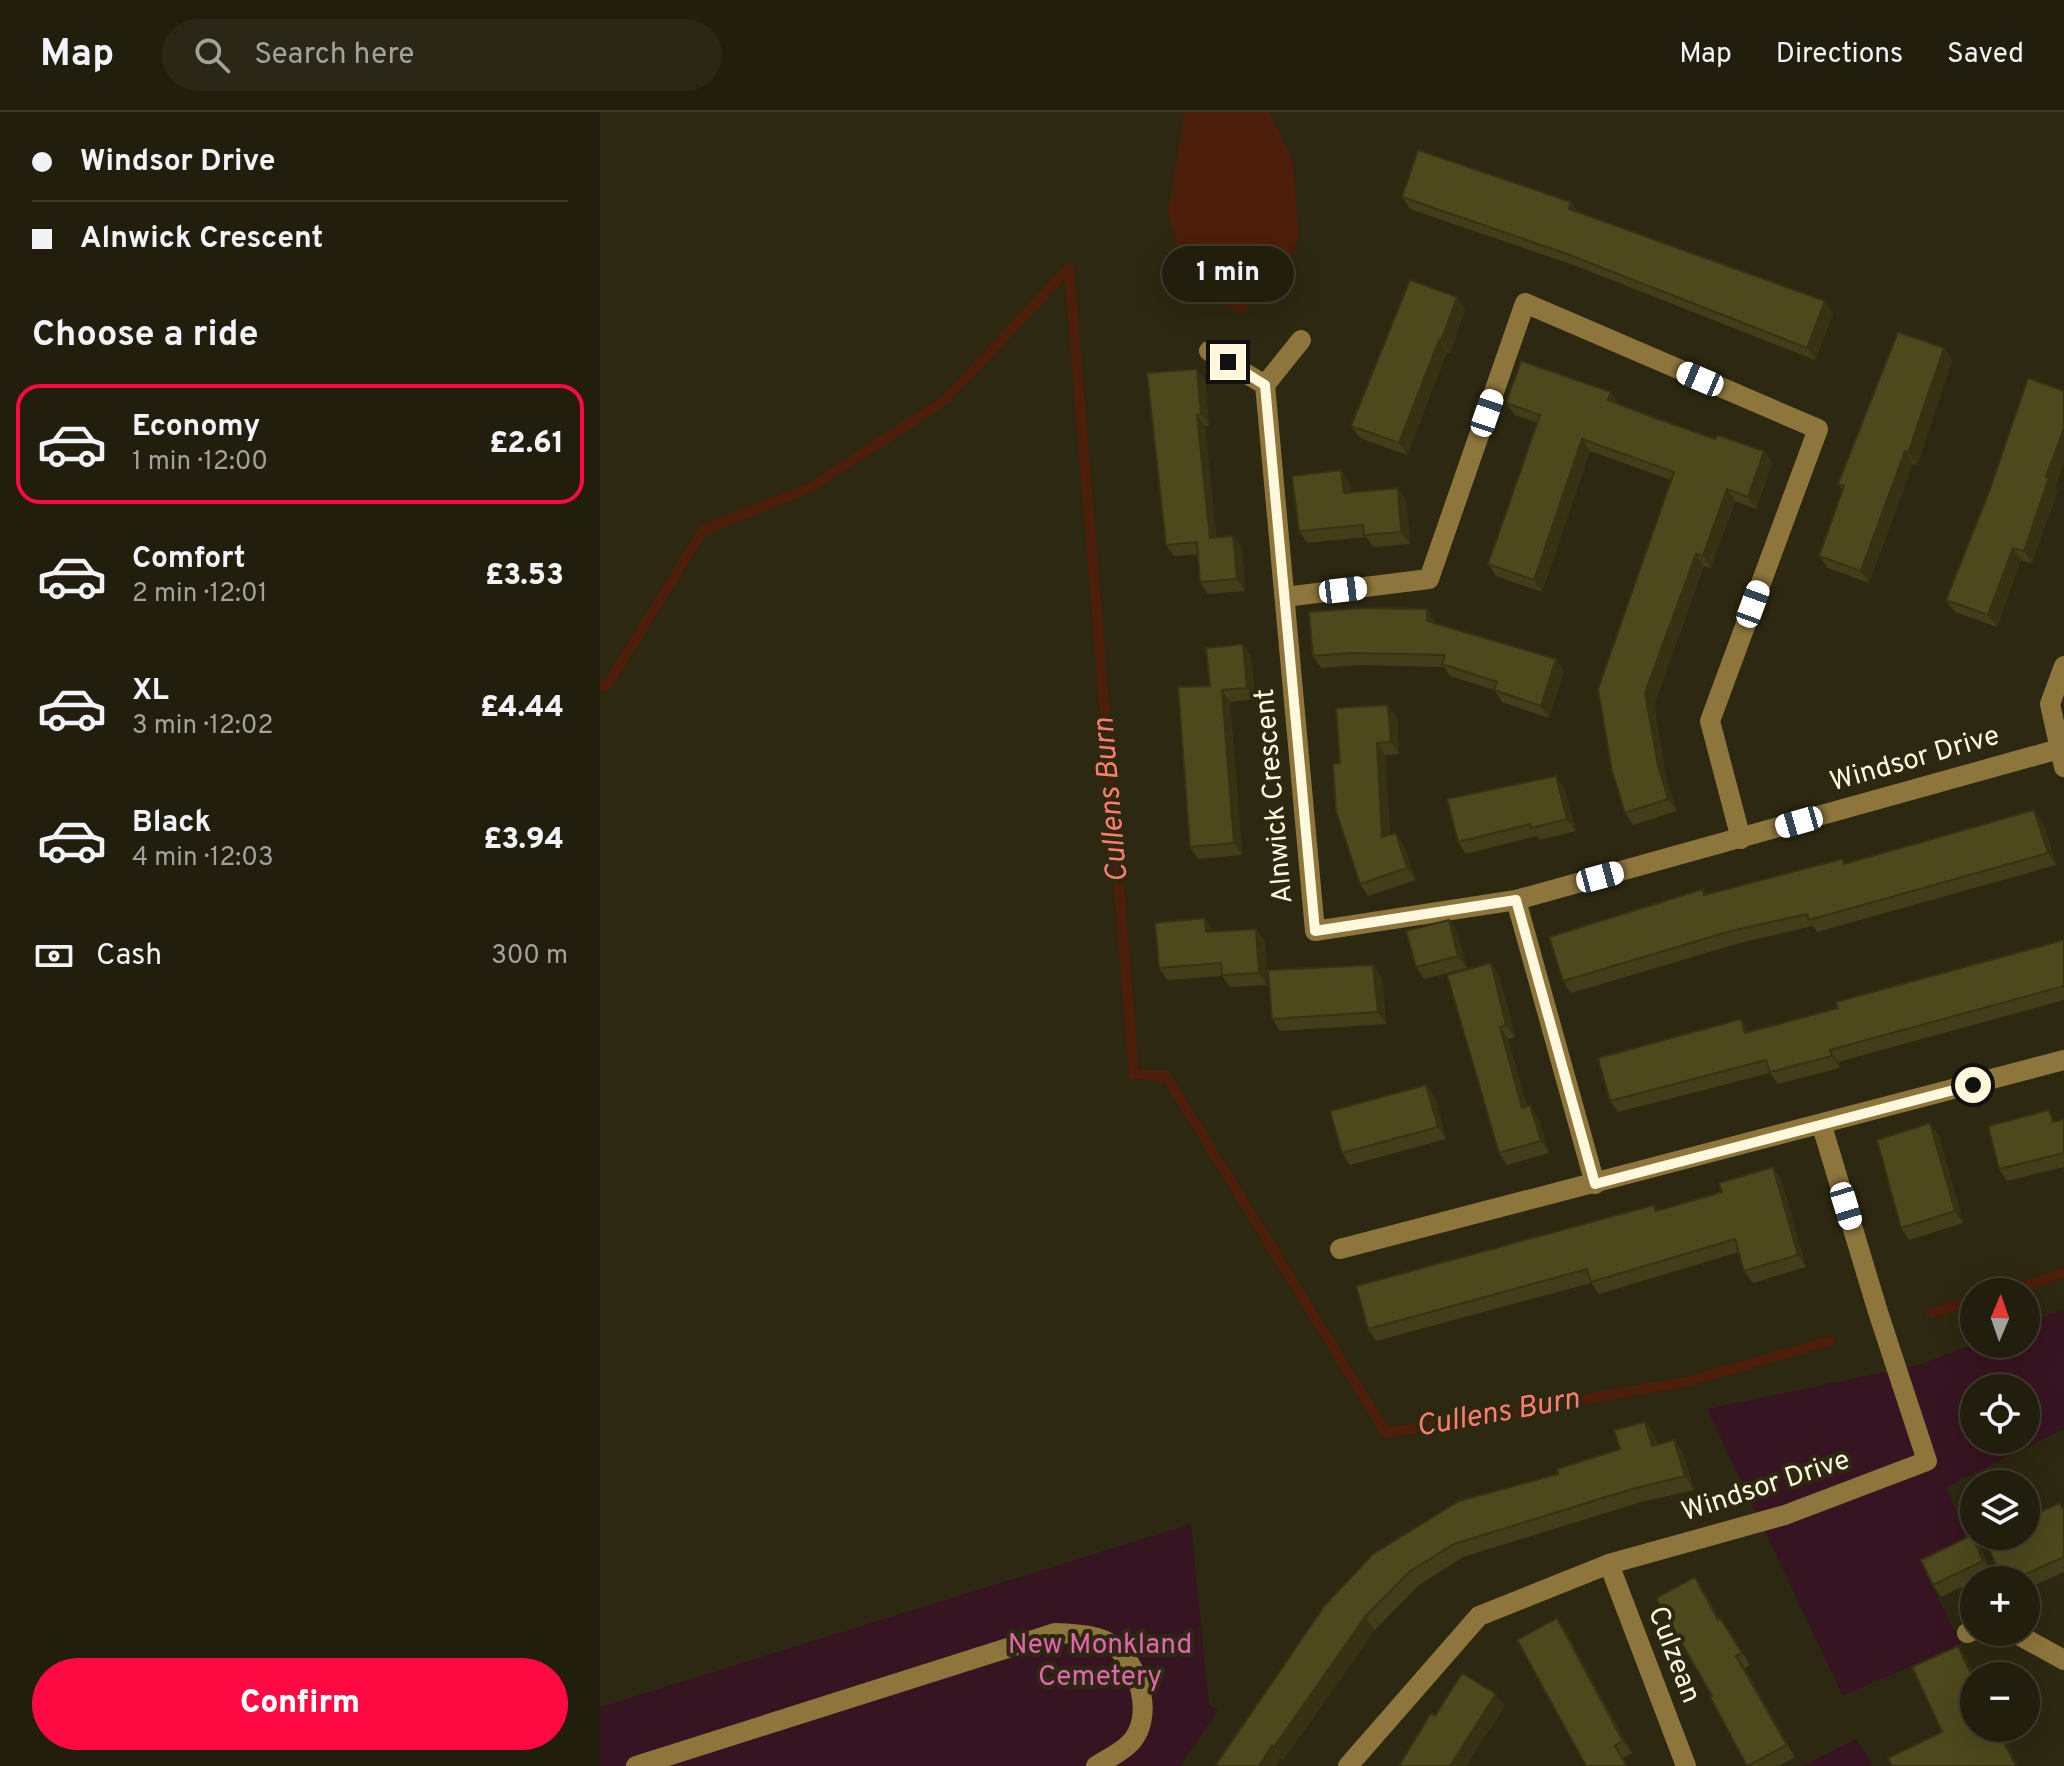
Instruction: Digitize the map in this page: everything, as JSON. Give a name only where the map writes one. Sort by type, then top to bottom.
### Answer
[{"type":"street","points":[[1285,597],[1429,579],[1525,303],[1818,429],[1710,721],[1741,839]]},
{"type":"street","points":[[1209,351],[1265,385],[1301,340]]},
{"type":"street","name":"Alnwick Crescent","points":[[1265,385],[1315,931],[1516,900]]},
{"type":"street","points":[[2061,758],[2050,704],[2064,666]]},
{"type":"street","name":"Windsor Drive","points":[[1516,900],[2061,758]]},
{"type":"street","points":[[1516,900],[1595,1184]]},
{"type":"street","points":[[1340,1249],[1822,1126],[2064,1060]]},
{"type":"street","name":"Windsor Drive","points":[[1348,1766],[1479,1616],[1609,1564],[1785,1515],[1927,1461],[1822,1126]]},
{"type":"street","name":"Culzean","points":[[1609,1564],[1686,1766]]},
{"type":"street","points":[[636,1766],[1055,1633],[1087,1635],[1113,1645],[1129,1661],[1138,1682],[1142,1702],[1140,1725],[1132,1741],[1096,1766]]},
{"type":"street","points":[[2038,1646],[2064,1660]]},
{"type":"green space","points":[[2064,1309],[2064,1429],[2040,1441],[2040,1374],[1960,1374],[1960,1454],[2013,1454],[1981,1470],[1960,1470],[1960,1480],[1946,1487],[1960,1521],[1960,1550],[1967,1550],[1924,1569],[1960,1644],[1843,1696],[1707,1409],[1919,1365],[1960,1349],[1960,1358],[2040,1358],[2040,1318]]},
{"type":"green space","name":"New Monkland Cemetery","points":[[1191,1524],[1209,1705],[1218,1710],[1180,1766],[600,1766],[600,1707]]},
{"type":"green space","points":[[1857,1739],[1872,1766],[1803,1766]]},
{"type":"shaded area","points":[[1185,112],[1269,112],[1292,157],[1299,237],[1281,281],[1240,314],[1185,279],[1168,211]]},
{"type":"building","points":[[1418,150],[1571,202],[1569,209],[1825,301],[1807,348],[1567,254],[1402,197]]},
{"type":"building","points":[[1410,280],[1457,297],[1399,443],[1351,426]]},
{"type":"building","points":[[1898,332],[1944,348],[1908,453],[1905,451],[1861,571],[1819,556],[1844,486],[1838,484]]},
{"type":"building","points":[[1521,361],[1611,392],[1608,400],[1652,417],[1715,439],[1717,435],[1764,451],[1748,497],[1727,489],[1703,556],[1696,554],[1645,693],[1658,765],[1668,799],[1625,813],[1612,771],[1598,689],[1674,472],[1582,439],[1534,580],[1488,564],[1540,415],[1506,403]]},
{"type":"building","points":[[1197,369],[1201,414],[1197,415],[1210,538],[1233,536],[1237,579],[1200,582],[1197,542],[1166,545],[1147,373]]},
{"type":"building","points":[[2028,378],[2064,391],[2064,428],[2024,551],[2013,548],[1988,615],[1946,600],[1989,492]]},
{"type":"building","points":[[1341,470],[1344,493],[1398,488],[1401,532],[1364,535],[1363,525],[1299,531],[1292,476]]},
{"type":"building","points":[[1359,608],[1427,609],[1427,621],[1556,659],[1541,706],[1494,690],[1497,682],[1442,664],[1445,655],[1351,653],[1313,656],[1309,612]]},
{"type":"building","points":[[1243,644],[1247,688],[1222,690],[1234,843],[1190,847],[1178,687],[1210,686],[1206,648]]},
{"type":"building","points":[[1388,705],[1391,742],[1377,743],[1382,837],[1396,833],[1407,868],[1360,884],[1336,811],[1333,764],[1340,763],[1336,708]]},
{"type":"building","points":[[1556,776],[1567,819],[1531,828],[1530,824],[1458,842],[1447,799]]},
{"type":"building","points":[[2034,810],[2048,853],[1809,920],[1807,914],[1731,931],[1563,981],[1549,937],[1703,889],[1704,895],[1842,859],[1844,864]]},
{"type":"building","points":[[1205,918],[1206,932],[1256,929],[1259,973],[1222,975],[1221,963],[1159,968],[1155,923]]},
{"type":"building","points":[[1449,920],[1458,956],[1416,967],[1406,931]]},
{"type":"building","points":[[2064,940],[2064,986],[1830,1050],[1832,1056],[1770,1072],[1766,1060],[1610,1101],[1598,1058],[1741,1019],[1745,1033],[1838,1008],[1836,1002]]},
{"type":"building","points":[[1491,963],[1506,1025],[1500,1027],[1522,1108],[1530,1105],[1541,1141],[1499,1153],[1447,975]]},
{"type":"building","points":[[1373,965],[1378,1012],[1272,1019],[1268,970]]},
{"type":"building","points":[[1426,1085],[1438,1127],[1342,1153],[1330,1111]]},
{"type":"building","points":[[2049,1110],[2053,1122],[2064,1119],[2064,1153],[1999,1169],[1988,1126]]},
{"type":"building","points":[[1930,1123],[1955,1211],[1901,1228],[1877,1140]]},
{"type":"building","points":[[1773,1167],[1798,1255],[1744,1271],[1735,1239],[1591,1282],[1587,1269],[1368,1329],[1356,1286],[1654,1205],[1656,1211],[1722,1192],[1719,1183]]},
{"type":"building","points":[[1645,1422],[1652,1446],[1674,1440],[1685,1476],[1632,1489],[1454,1544],[1409,1572],[1365,1617],[1259,1766],[1215,1766],[1325,1605],[1373,1554],[1459,1501],[1558,1474],[1557,1469],[1620,1449],[1614,1430]]},
{"type":"building","points":[[2060,1503],[2064,1507],[2064,1557],[2040,1568],[1997,1566],[1989,1550],[2040,1550],[2040,1512]]},
{"type":"building","points":[[1960,1541],[1960,1550],[1978,1550],[1983,1561],[1973,1566],[1960,1566],[1960,1572],[1933,1585],[1921,1560]]},
{"type":"building","points":[[1695,1577],[1718,1620],[1720,1618],[1742,1653],[1736,1656],[1787,1745],[1747,1766],[1712,1696],[1656,1598]]},
{"type":"building","points":[[1557,1618],[1623,1741],[1615,1746],[1627,1766],[1586,1766],[1517,1640]]},
{"type":"building","points":[[1958,1646],[1966,1662],[1960,1662],[1960,1742],[2004,1742],[2016,1766],[1892,1766],[1888,1758],[1942,1732],[1912,1667]]},
{"type":"building","points":[[1462,1673],[1496,1694],[1450,1766],[1399,1766],[1431,1713],[1435,1716]]},
{"type":"waterway","name":"Cullens Burn","points":[[600,686],[607,686],[703,530],[809,488],[944,401],[1069,268],[1134,1074],[1166,1076],[1386,1433],[1686,1382],[1830,1341]]},
{"type":"waterway","name":"Cullens Burn","points":[[2040,1280],[2064,1273]]},
{"type":"waterway","name":"Cullens Burn","points":[[1931,1313],[1960,1304]]},
{"type":"route","points":[[1228,362],[1265,385],[1315,931],[1516,900],[1595,1184],[1973,1085]]}]
